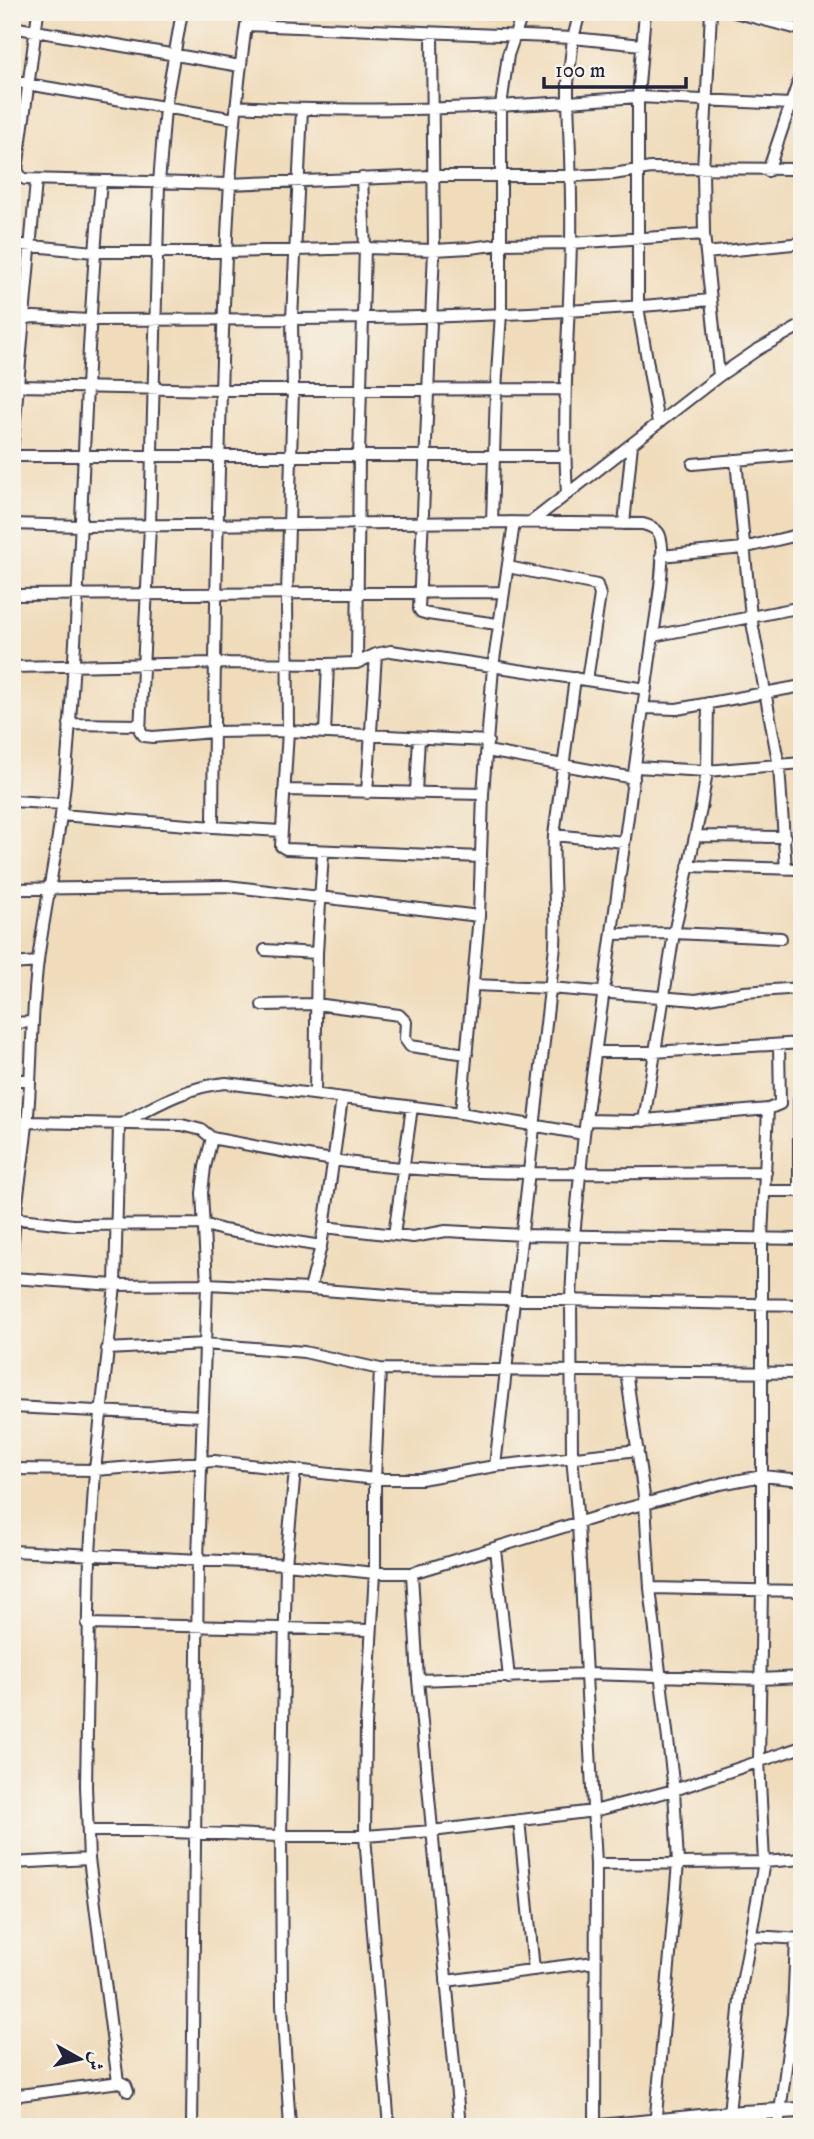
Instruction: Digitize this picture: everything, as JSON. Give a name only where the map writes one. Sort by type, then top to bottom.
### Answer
[{"type":"street","points":[[38,12],[16,149],[18,174],[25,179],[229,184],[432,176],[572,176],[662,167],[768,171],[802,169]]},
{"type":"street","points":[[182,12],[164,108],[159,183],[150,526],[139,725],[142,735],[153,737],[214,732],[288,731],[419,738],[487,746],[563,765],[635,773],[707,771],[802,763]]},
{"type":"street","points":[[213,827],[215,595],[223,319],[234,119],[248,12]]},
{"type":"street","points":[[492,522],[501,313],[501,106],[508,55],[523,12]]},
{"type":"street","points":[[567,494],[565,390],[572,176],[568,83],[573,38],[580,12]]},
{"type":"street","points":[[645,12],[638,97],[638,307],[658,423]]},
{"type":"street","points":[[711,12],[703,170],[704,234],[719,376]]},
{"type":"street","points":[[734,12],[802,30]]},
{"type":"street","points":[[246,25],[573,38],[642,45]]},
{"type":"street","points":[[12,27],[240,66]]},
{"type":"street","points":[[432,34],[434,250],[421,612],[497,624]]},
{"type":"street","points":[[768,171],[802,71]]},
{"type":"street","points":[[12,80],[234,119]]},
{"type":"street","points":[[236,106],[302,109],[432,108],[638,97],[790,104]]},
{"type":"street","points":[[302,109],[292,319],[293,390],[287,594],[288,731],[281,844],[286,849],[323,852],[481,857]]},
{"type":"street","points":[[357,663],[360,388],[365,248],[362,178]]},
{"type":"street","points":[[36,181],[12,455],[565,456]]},
{"type":"street","points":[[12,1257],[18,1144],[27,1122],[38,962],[62,810],[75,666],[89,320],[100,182]]},
{"type":"street","points":[[12,244],[94,252],[365,248],[434,250],[704,234]]},
{"type":"street","points":[[706,253],[802,243]]},
{"type":"street","points":[[12,326],[34,317],[89,320],[431,318],[567,312],[710,300]]},
{"type":"street","points":[[531,522],[719,376],[757,350],[802,325]]},
{"type":"street","points":[[19,386],[222,390],[565,390]]},
{"type":"street","points":[[624,524],[632,444]]},
{"type":"street","points":[[694,464],[802,454]]},
{"type":"street","points":[[736,460],[751,617],[779,766],[786,869]]},
{"type":"street","points":[[461,1113],[480,916],[483,794],[493,667],[497,624],[514,523]]},
{"type":"street","points":[[12,524],[643,524],[656,530],[661,537],[644,709],[584,1134],[570,1300],[572,1456],[587,1674],[596,1864],[597,2127],[802,2110]]},
{"type":"street","points":[[661,556],[743,548],[802,534]]},
{"type":"street","points":[[508,567],[597,585],[600,595],[587,680]]},
{"type":"street","points":[[12,595],[503,592]]},
{"type":"street","points":[[653,636],[802,607]]},
{"type":"street","points":[[12,667],[357,663],[376,654],[391,651],[646,690]]},
{"type":"street","points":[[367,793],[376,654]]},
{"type":"street","points":[[325,733],[328,664]]},
{"type":"street","points":[[495,1466],[550,988],[557,914],[554,835],[575,678]]},
{"type":"street","points":[[644,709],[677,709],[802,686]]},
{"type":"street","points":[[644,1121],[674,933],[707,771],[708,703]]},
{"type":"street","points":[[69,724],[139,725]]},
{"type":"street","points":[[416,792],[419,738]]},
{"type":"street","points":[[284,790],[483,794]]},
{"type":"street","points":[[12,800],[62,810],[213,827],[281,831]]},
{"type":"street","points":[[554,835],[624,842]]},
{"type":"street","points":[[695,836],[785,837]]},
{"type":"street","points":[[315,1094],[317,953],[323,852]]},
{"type":"street","points":[[688,866],[802,869]]},
{"type":"street","points":[[12,889],[227,886],[480,916]]},
{"type":"street","points":[[612,934],[674,933],[781,938]]},
{"type":"street","points":[[265,950],[317,953]]},
{"type":"street","points":[[12,964],[38,962]]},
{"type":"street","points":[[473,985],[550,988],[696,1000],[744,992],[802,988]]},
{"type":"street","points":[[262,1005],[316,1004],[399,1015],[405,1022],[405,1039],[410,1046],[467,1054]]},
{"type":"street","points":[[12,1023],[32,1022]]},
{"type":"street","points":[[596,1052],[653,1052],[802,1043]]},
{"type":"street","points":[[779,1045],[779,1104]]},
{"type":"street","points":[[12,1080],[30,1080]]},
{"type":"street","points":[[118,1125],[180,1094],[214,1084],[237,1084],[461,1113],[584,1134]]},
{"type":"street","points":[[310,1289],[321,1246],[342,1099]]},
{"type":"street","points":[[586,1120],[644,1121],[768,1109],[800,1100],[800,1191],[765,1191]]},
{"type":"street","points":[[394,1235],[412,1107]]},
{"type":"street","points":[[729,2114],[741,1989],[764,1862],[759,1760],[762,1238],[768,1109]]},
{"type":"street","points":[[27,1122],[188,1126],[202,1130],[212,1138],[335,1161],[403,1168],[529,1173],[766,1172]]},
{"type":"street","points":[[118,1125],[115,1285],[95,1469],[90,1555],[86,1786],[89,1859],[118,2082]]},
{"type":"street","points":[[192,2127],[193,1833],[207,1284],[202,1181],[212,1138]]},
{"type":"street","points":[[13,1218],[73,1225],[203,1224],[223,1230],[321,1246]]},
{"type":"street","points":[[324,1227],[412,1237],[446,1231],[523,1235],[802,1239]]},
{"type":"street","points":[[12,1278],[115,1285],[207,1284],[415,1297],[802,1305]]},
{"type":"street","points":[[107,1349],[205,1344],[304,1352],[380,1369],[802,1373]]},
{"type":"street","points":[[380,1369],[365,1836],[389,2127]]},
{"type":"street","points":[[626,1371],[645,1503],[650,1588],[674,1790],[678,1863],[655,2124]]},
{"type":"street","points":[[12,1407],[202,1416]]},
{"type":"street","points":[[12,1469],[95,1469],[226,1461],[375,1479],[438,1477],[495,1466],[638,1450]]},
{"type":"street","points":[[290,2127],[282,2005],[281,1836],[286,1564],[295,1470]]},
{"type":"street","points":[[12,1551],[412,1573],[645,1503],[762,1476],[802,1480]]},
{"type":"street","points":[[495,1549],[509,1678]]},
{"type":"street","points":[[412,1573],[418,1680],[460,2127]]},
{"type":"street","points":[[650,1588],[802,1591]]},
{"type":"street","points":[[87,1624],[370,1630]]},
{"type":"street","points":[[418,1680],[587,1674],[760,1679],[802,1677]]},
{"type":"street","points":[[88,1831],[281,1836],[365,1836],[432,1831],[594,1811],[674,1790],[802,1747]]},
{"type":"street","points":[[519,1820],[534,1970]]},
{"type":"street","points":[[12,1863],[89,1859]]},
{"type":"street","points":[[596,1864],[802,1859]]},
{"type":"street","points":[[752,1936],[799,1939],[797,2014],[778,2127]]},
{"type":"street","points":[[446,1980],[595,1962]]},
{"type":"street","points":[[12,2096],[118,2082],[126,2084],[128,2091]]}]
